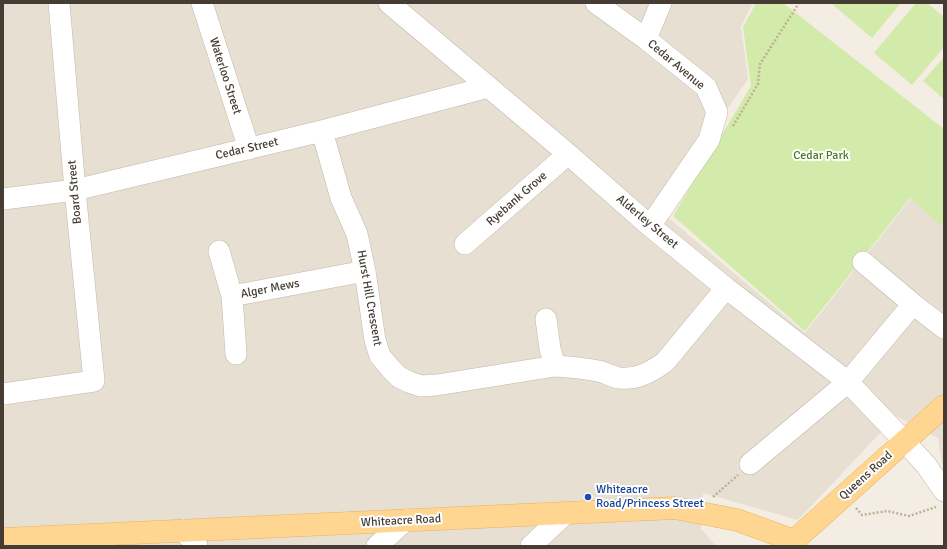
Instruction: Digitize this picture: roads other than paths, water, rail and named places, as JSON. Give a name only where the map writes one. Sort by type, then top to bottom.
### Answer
[{"type":"main road","name":"Queens Road","points":[[792,543],[906,442],[944,406]]},
{"type":"main road","name":"Whiteacre Road","points":[[3,539],[190,538],[406,520],[675,508],[737,520],[792,543]]},
{"type":"street","name":"Waterloo Street","points":[[202,3],[249,149]]},
{"type":"street","name":"Alderley Street","points":[[389,3],[568,154],[650,226],[726,288],[848,382],[926,465],[940,499]]},
{"type":"street","name":"Cedar Avenue","points":[[596,3],[646,39],[706,87],[717,112],[709,140],[650,226]]},
{"type":"street","points":[[646,39],[661,3]]},
{"type":"street","name":"Board Street","points":[[3,394],[94,381],[75,190],[63,4]]},
{"type":"street","name":"Cedar Street","points":[[3,199],[75,190],[322,131],[488,87]]},
{"type":"street","name":"Hurst Hill Crescent","points":[[322,131],[341,198],[357,234],[365,271],[375,340],[380,356],[390,369],[399,377],[409,382],[421,386],[555,366],[601,371],[618,378],[632,378],[644,375],[665,362],[726,288]]},
{"type":"street","name":"Ryebank Grove","points":[[465,244],[568,154]]},
{"type":"street","points":[[219,251],[232,296]]},
{"type":"street","points":[[863,262],[938,323]]},
{"type":"street","name":"Alger Mews","points":[[236,354],[232,296],[365,271]]},
{"type":"street","points":[[750,464],[848,382],[913,304]]},
{"type":"street","points":[[546,319],[550,349],[555,366]]},
{"type":"street","points":[[537,544],[566,513]]},
{"type":"street","points":[[377,546],[406,520]]},
{"type":"place","name":"Whiteacre Road/Princess Street","points":[[588,497]]},
{"type":"park label","name":"Cedar Park","points":[[821,156]]}]
